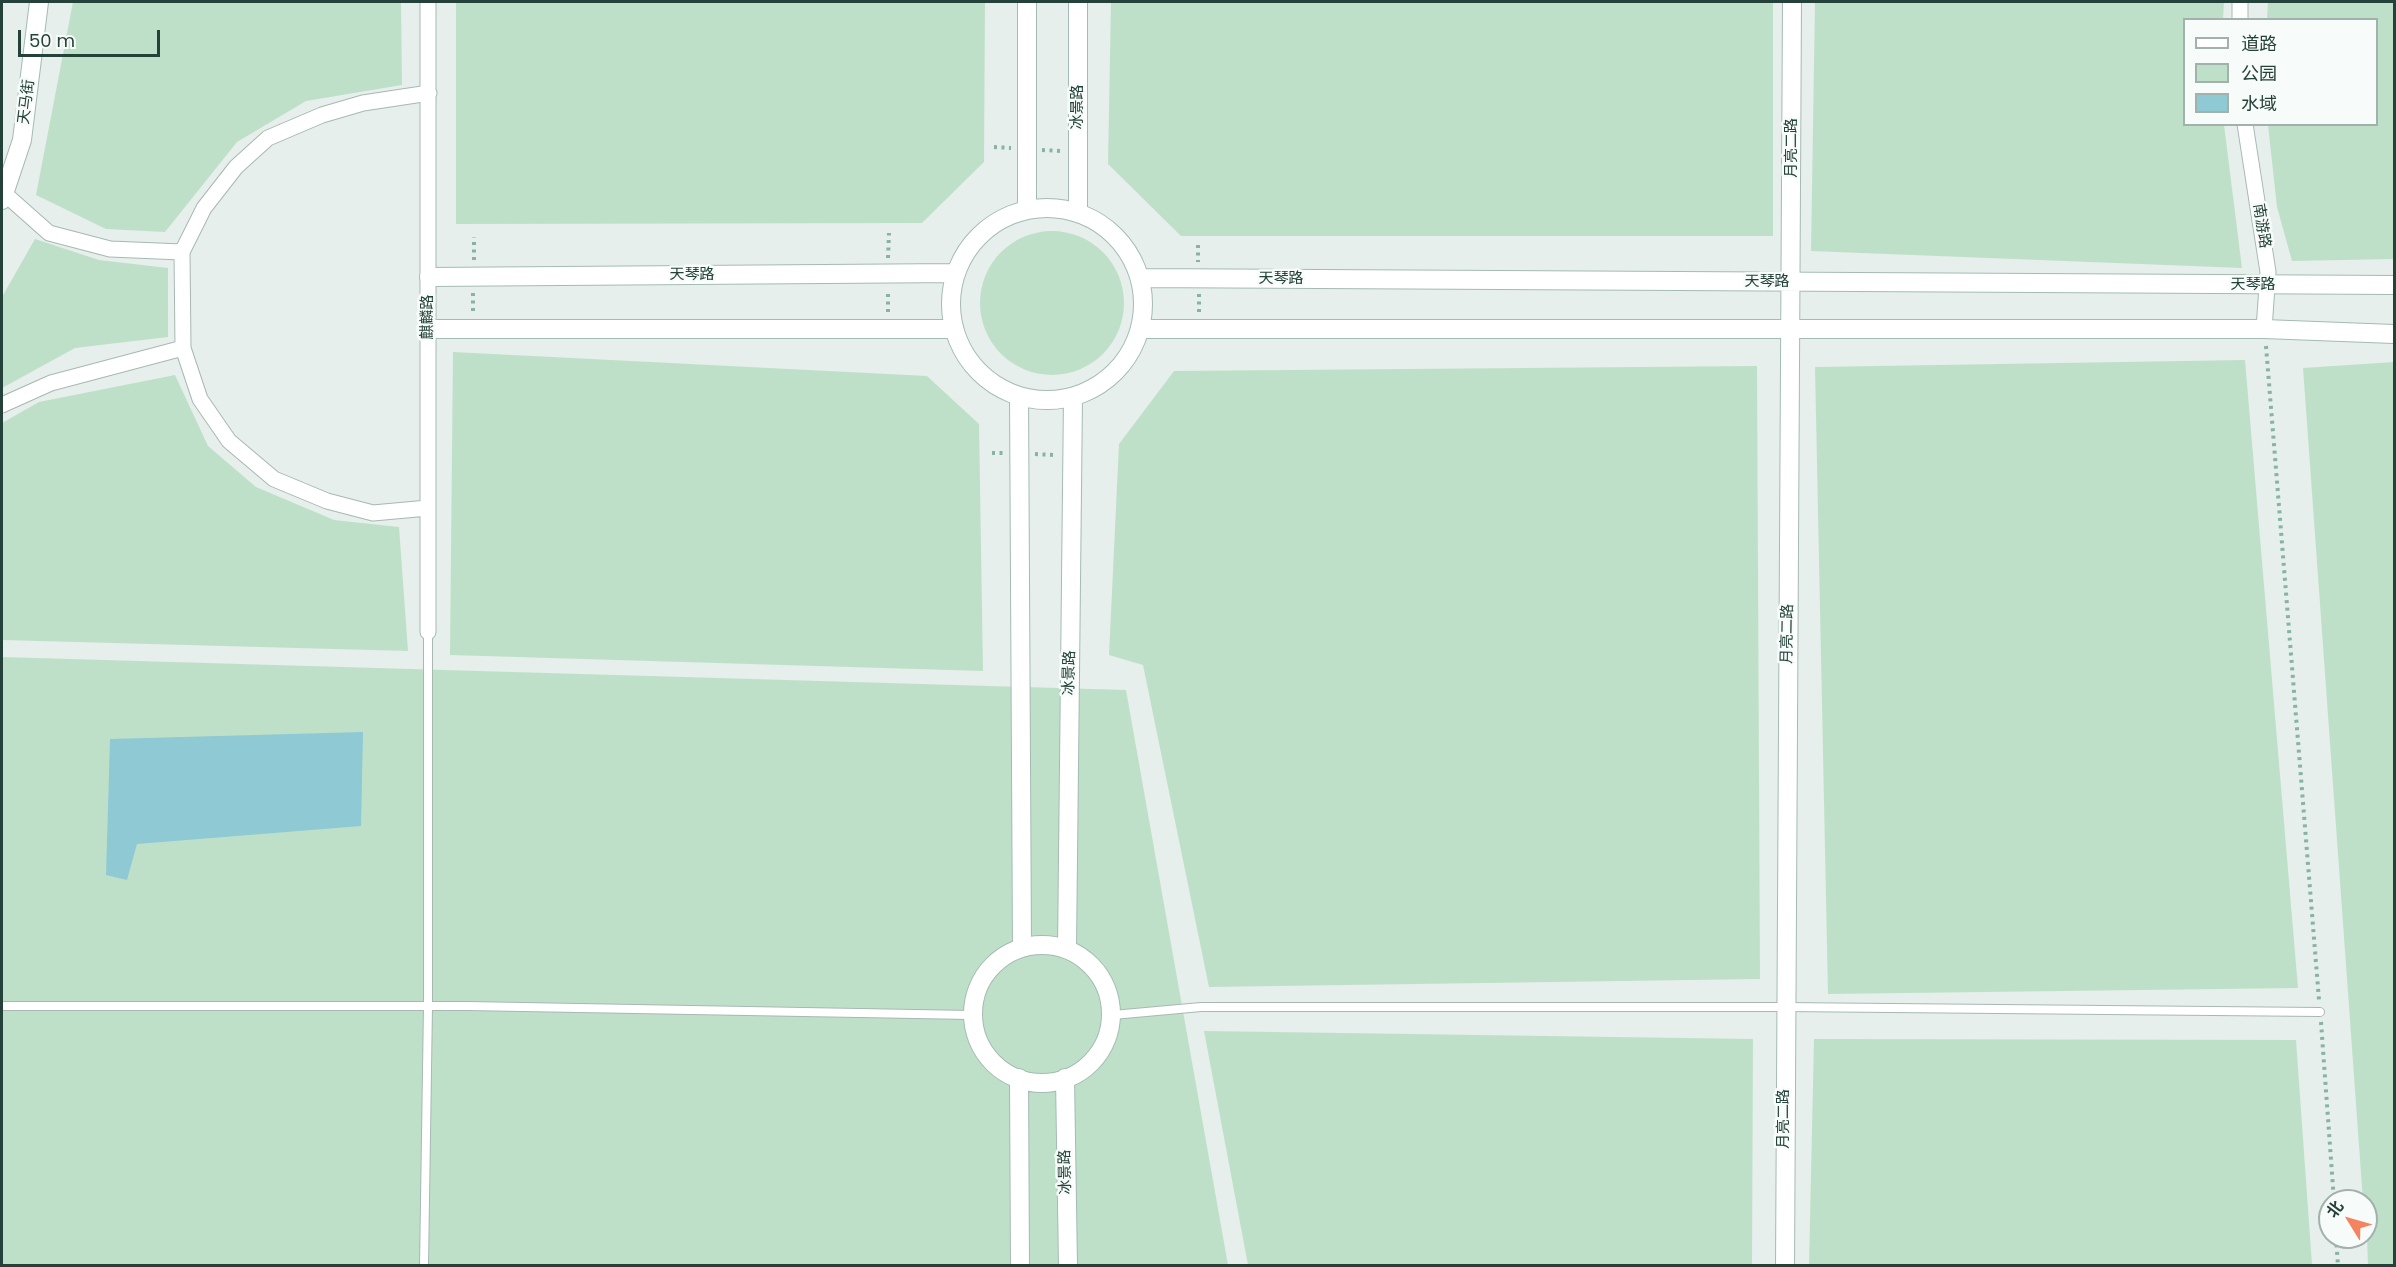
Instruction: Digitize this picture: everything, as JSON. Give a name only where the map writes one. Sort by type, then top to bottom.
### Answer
[{"type":"main road","name":"天马街","points":[[4,197],[22,140],[39,2]]},
{"type":"main road","points":[[1027,2],[1027,210]]},
{"type":"main road","name":"冰景路","points":[[1078,2],[1078,213]]},
{"type":"main road","name":"月亮二路","points":[[1785,1266],[1784,1007],[1792,329],[1792,2]]},
{"type":"main road","points":[[1053,208],[1078,213],[1105,227],[1126,249],[1140,278],[1143,303],[1140,329],[1126,359],[1103,382],[1073,397],[1046,401],[1019,396],[990,382],[968,358],[954,329],[951,301],[956,273],[972,245],[996,223],[1027,210],[1053,208]]},
{"type":"main road","name":"天琴路","points":[[429,277],[956,273]]},
{"type":"main road","name":"天琴路","points":[[1140,278],[2394,285]]},
{"type":"main road","points":[[428,329],[954,329]]},
{"type":"main road","points":[[1140,329],[2264,329],[2394,334]]},
{"type":"main road","points":[[1019,396],[1022,947]]},
{"type":"main road","name":"冰景路","points":[[1067,949],[1073,397]]},
{"type":"main road","points":[[1044,944],[1067,949],[1086,960],[1101,977],[1113,1015],[1105,1042],[1093,1061],[1074,1075],[1042,1083],[1009,1075],[990,1061],[978,1041],[970,1015],[975,996],[985,975],[1001,958],[1022,947],[1044,944]]},
{"type":"main road","points":[[1019,1078],[1020,1266]]},
{"type":"main road","name":"冰景路","points":[[1065,1078],[1068,1266]]},
{"type":"street","name":"麒麟路","points":[[428,2],[428,632]]},
{"type":"street","points":[[2240,2],[2240,18]]},
{"type":"street","points":[[428,508],[373,513],[327,501],[274,479],[229,441],[200,399],[183,348],[182,252],[204,208],[236,167],[268,138],[322,115],[363,103],[429,93]]},
{"type":"street","name":"南游路","points":[[2245,126],[2268,272],[2264,329]]},
{"type":"street","points":[[4,197],[49,233],[110,249],[182,252]]},
{"type":"street","points":[[2,405],[51,383],[183,348]]},
{"type":"lane","points":[[424,1266],[428,1006],[428,632]]},
{"type":"lane","points":[[2,1006],[428,1006],[970,1015]]},
{"type":"lane","points":[[1113,1015],[1201,1007],[1784,1007],[2320,1012]]},
{"type":"path","points":[[2264,329],[2333,1189]]},
{"type":"path","points":[[992,453],[1072,455]]},
{"type":"path","points":[[2337,1249],[2338,1266]]},
{"type":"green space","points":[[73,2],[401,2],[402,85],[306,101],[237,142],[165,232],[106,229],[36,195]]},
{"type":"green space","points":[[456,2],[985,2],[984,162],[922,223],[456,224]]},
{"type":"green space","points":[[1111,2],[1773,2],[1773,236],[1181,236],[1108,164]]},
{"type":"green space","points":[[1815,2],[2224,2],[2223,18],[2183,18],[2183,126],[2224,126],[2242,268],[1811,251]]},
{"type":"green space","points":[[2268,2],[2394,2],[2394,259],[2292,261],[2277,207],[2268,126],[2378,126],[2378,18],[2267,18]]},
{"type":"green space","points":[[1052,231],[1079,237],[1092,243],[1103,252],[1112,263],[1118,276],[1124,303],[1118,330],[1112,343],[1103,354],[1092,363],[1079,369],[1052,375],[1025,369],[1012,363],[1001,354],[992,343],[986,330],[980,303],[986,276],[992,263],[1001,252],[1012,243],[1025,237]]},
{"type":"green space","points":[[35,239],[99,260],[168,268],[168,337],[75,348],[2,388],[2,297]]},
{"type":"green space","points":[[453,352],[927,376],[979,424],[983,671],[450,655]]},
{"type":"green space","points":[[2245,360],[2298,988],[1828,994],[1815,367]]},
{"type":"green space","points":[[2394,362],[2394,1265],[2368,1266],[2367,1249],[2378,1249],[2378,1189],[2362,1189],[2303,368]]},
{"type":"green space","points":[[1757,366],[1760,979],[1209,987],[1143,665],[1109,655],[1119,444],[1174,371]]},
{"type":"green space","points":[[175,375],[208,446],[256,487],[334,520],[399,527],[408,651],[2,640],[2,423],[39,402]]},
{"type":"green space","points":[[2,657],[1126,690],[1228,1265],[2,1266]]},
{"type":"green space","points":[[1204,1031],[1753,1039],[1752,1265],[1248,1265]]},
{"type":"green space","points":[[1814,1039],[2296,1040],[2312,1265],[1809,1265]]},
{"type":"water","points":[[363,732],[361,826],[137,844],[127,880],[106,875],[110,739]]}]
